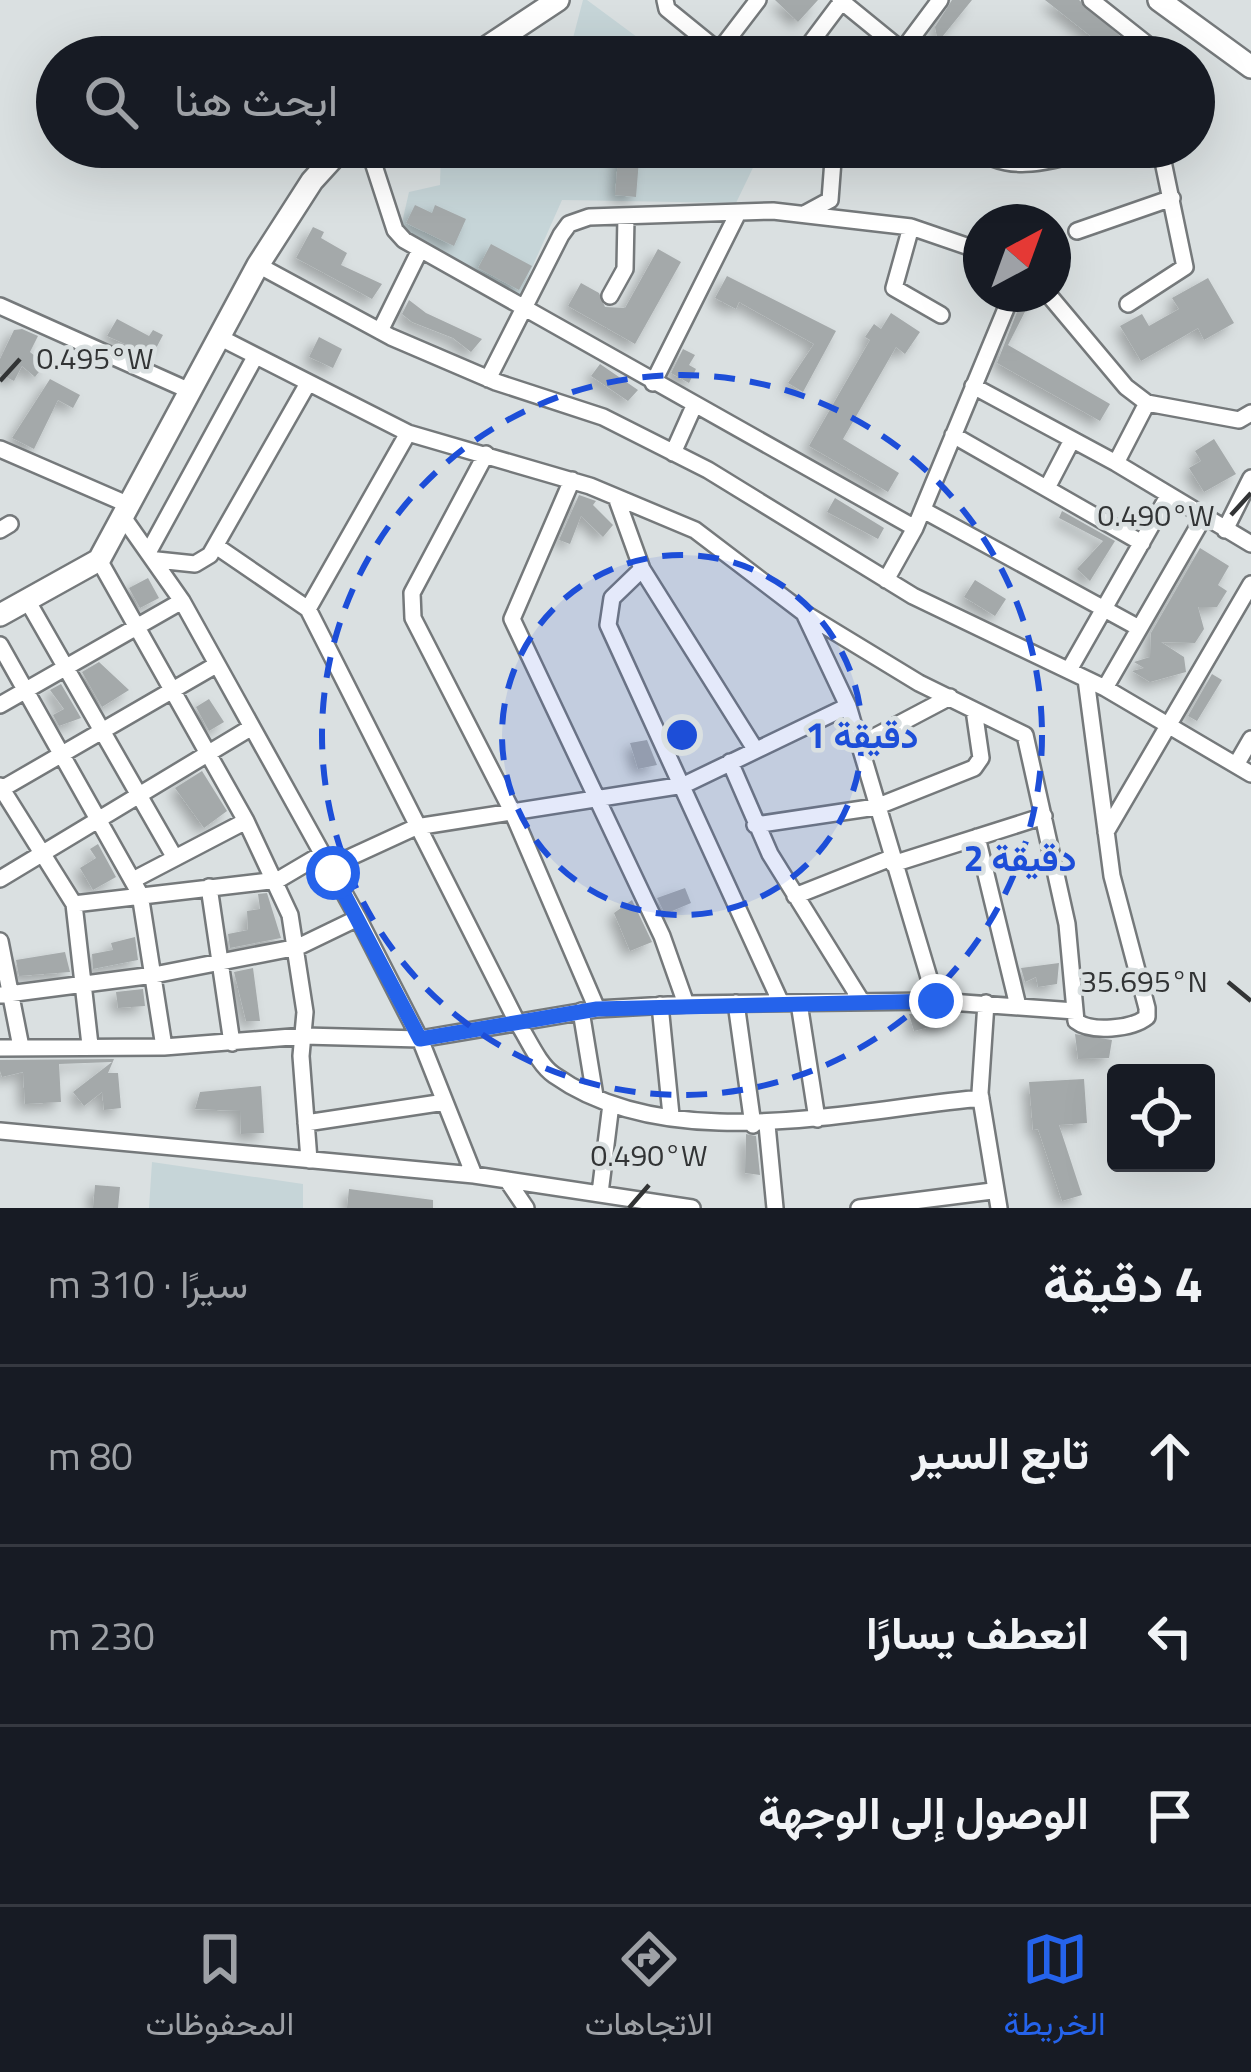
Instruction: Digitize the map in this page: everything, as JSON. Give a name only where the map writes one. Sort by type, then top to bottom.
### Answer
[{"type":"main road","points":[[504,36],[558,0]]},
{"type":"main road","points":[[1159,0],[1210,36]]},
{"type":"main road","points":[[1215,39],[1247,62]]},
{"type":"main road","points":[[0,615],[99,560],[217,336],[324,168]]},
{"type":"street","points":[[665,0],[667,9],[700,36]]},
{"type":"street","points":[[734,36],[758,0]]},
{"type":"street","points":[[916,36],[940,0]]},
{"type":"street","points":[[1091,0],[1136,36]]},
{"type":"street","points":[[815,36],[841,1],[883,36]]},
{"type":"street","points":[[375,168],[395,230],[420,250],[915,528]]},
{"type":"street","points":[[806,214],[830,200],[832,168]]},
{"type":"street","points":[[1128,304],[1185,267],[1165,168]]},
{"type":"street","points":[[1077,232],[1172,198]]},
{"type":"street","points":[[653,383],[738,213]]},
{"type":"street","points":[[488,379],[569,224],[589,217],[806,214],[911,226],[963,245]]},
{"type":"street","points":[[610,296],[625,268],[626,216]]},
{"type":"street","points":[[911,226],[894,288],[940,315]]},
{"type":"street","points":[[380,331],[420,250]]},
{"type":"street","points":[[258,265],[380,331],[488,379],[570,403],[673,453],[748,492],[886,580],[1105,688],[1243,769],[1251,740]]},
{"type":"street","points":[[0,306],[190,392]]},
{"type":"street","points":[[886,580],[923,510],[1004,312]]},
{"type":"street","points":[[1063,312],[1126,387],[1147,403],[1240,420],[1251,412]]},
{"type":"street","points":[[217,336],[307,386],[408,433],[572,480],[695,530],[803,613],[1028,738],[1067,924],[1075,1011],[1084,1028],[1139,1024],[1147,1017],[1106,832],[1086,679]]},
{"type":"street","points":[[153,556],[255,357]]},
{"type":"street","points":[[153,556],[200,563],[216,546],[307,386]]},
{"type":"street","points":[[973,386],[1251,544]]},
{"type":"street","points":[[1116,464],[1147,403]]},
{"type":"street","points":[[673,453],[694,406]]},
{"type":"street","points":[[308,609],[408,433]]},
{"type":"street","points":[[953,435],[1142,543]]},
{"type":"street","points":[[1047,488],[1072,440]]},
{"type":"street","points":[[0,449],[126,511],[358,918],[420,1039],[474,1175]]},
{"type":"street","points":[[486,454],[420,577],[411,607],[434,666],[511,809],[589,1010],[603,1100],[600,1193]]},
{"type":"street","points":[[1226,530],[1251,478]]},
{"type":"street","points":[[572,480],[512,619],[662,936],[686,1004]]},
{"type":"street","points":[[616,497],[642,569],[754,749]]},
{"type":"street","points":[[1069,670],[1168,498]]},
{"type":"street","points":[[923,510],[1139,628]]},
{"type":"street","points":[[1105,688],[1203,518]]},
{"type":"street","points":[[216,546],[308,609],[416,827],[546,1068],[603,1100],[760,1125],[981,1098]]},
{"type":"street","points":[[99,560],[278,880],[298,947],[309,1160]]},
{"type":"street","points":[[642,569],[613,598],[608,625],[790,1003],[817,1119]]},
{"type":"street","points":[[1106,832],[1251,584]]},
{"type":"street","points":[[28,600],[175,858]]},
{"type":"street","points":[[0,705],[182,602]]},
{"type":"street","points":[[803,613],[848,706],[936,1001]]},
{"type":"street","points":[[0,645],[136,887],[164,1047]]},
{"type":"street","points":[[90,1045],[74,904],[1,788],[216,665]]},
{"type":"street","points":[[859,745],[950,698]]},
{"type":"street","points":[[74,904],[136,887],[278,880],[416,827],[684,785],[848,706]]},
{"type":"street","points":[[755,825],[876,807],[979,764],[974,710]]},
{"type":"street","points":[[0,879],[252,727]]},
{"type":"street","points":[[730,761],[755,825],[862,1002]]},
{"type":"street","points":[[795,896],[892,861],[1044,816]]},
{"type":"street","points":[[136,887],[175,858],[246,821]]},
{"type":"street","points":[[977,838],[1018,1006]]},
{"type":"street","points":[[209,886],[232,1043]]},
{"type":"street","points":[[6,995],[154,975],[298,947],[358,918]]},
{"type":"street","points":[[0,941],[6,995],[21,1047]]},
{"type":"street","points":[[0,1048],[164,1047],[304,1036],[420,1039],[589,1010],[686,1004],[936,1001],[1075,1011]]},
{"type":"street","points":[[986,1003],[981,1098],[992,1191],[999,1208]]},
{"type":"street","points":[[736,1004],[775,1208]]},
{"type":"street","points":[[660,1005],[671,1114]]},
{"type":"street","points":[[307,1123],[445,1102]]},
{"type":"street","points":[[0,1131],[474,1175],[692,1208]]},
{"type":"street","points":[[507,1180],[526,1208]]},
{"type":"street","points":[[859,1208],[992,1191]]},
{"type":"shaded area","points":[[583,0],[587,0],[636,36],[574,36]]},
{"type":"shaded area","points":[[440,168],[753,168],[736,203],[562,200],[519,297],[401,227],[409,192],[440,185]]},
{"type":"shaded area","points":[[152,1162],[303,1184],[303,1208],[149,1208]]},
{"type":"building","points":[[775,0],[818,0],[798,22]]},
{"type":"building","points":[[952,0],[972,0],[943,36],[937,36],[935,27]]},
{"type":"building","points":[[1045,0],[1079,0],[1120,36],[1090,36]]},
{"type":"building","points":[[617,168],[638,168],[636,197],[615,195]]},
{"type":"building","points":[[415,205],[432,213],[435,205],[466,219],[454,246],[406,223]]},
{"type":"building","points":[[313,227],[324,232],[321,238],[347,253],[341,265],[382,284],[372,299],[296,258]]},
{"type":"building","points":[[491,244],[532,266],[519,290],[478,268]]},
{"type":"building","points":[[658,249],[681,262],[635,344],[568,306],[581,283],[599,293],[605,307],[625,308]]},
{"type":"building","points":[[727,276],[836,331],[803,392],[788,383],[814,344],[739,302],[736,309],[715,298]]},
{"type":"building","points":[[1208,278],[1234,323],[1204,340],[1198,328],[1141,361],[1120,326],[1142,314],[1149,326],[1179,309],[1172,298]]},
{"type":"building","points":[[409,300],[482,339],[471,352],[453,338],[412,322],[402,314]]},
{"type":"building","points":[[1017,312],[1025,312],[1008,345],[1110,404],[1100,421],[997,363]]},
{"type":"building","points":[[891,313],[920,332],[905,354],[896,347],[843,439],[899,473],[888,492],[809,446],[870,340],[865,337],[874,324],[881,329]]},
{"type":"building","points":[[117,319],[149,336],[153,330],[163,335],[152,356],[107,336]]},
{"type":"building","points":[[14,330],[38,336],[30,352],[45,364],[35,377],[22,366],[14,381],[0,374],[0,359]]},
{"type":"building","points":[[319,337],[342,349],[333,368],[309,357]]},
{"type":"building","points":[[683,349],[695,355],[689,365],[696,369],[689,383],[671,373]]},
{"type":"building","points":[[600,364],[638,390],[628,401],[591,376]]},
{"type":"building","points":[[50,379],[80,395],[73,408],[58,400],[34,449],[12,438]]},
{"type":"building","points":[[1214,439],[1236,474],[1204,492],[1189,468],[1201,461],[1195,451]]},
{"type":"building","points":[[579,495],[596,501],[593,505],[613,525],[603,537],[581,516],[570,544],[559,540]]},
{"type":"building","points":[[835,498],[884,528],[878,539],[827,512]]},
{"type":"building","points":[[1062,511],[1115,541],[1090,581],[1077,569],[1103,541],[1059,518]]},
{"type":"building","points":[[1200,548],[1229,566],[1218,585],[1227,591],[1217,607],[1198,607],[1204,629],[1195,643],[1161,642],[1184,657],[1186,672],[1150,682],[1132,671],[1144,668],[1134,662],[1150,657],[1151,633]]},
{"type":"building","points":[[148,578],[159,598],[140,608],[129,588]]},
{"type":"building","points":[[975,580],[1006,599],[995,616],[964,597]]},
{"type":"building","points":[[99,662],[129,690],[102,707],[82,672]]},
{"type":"building","points":[[1212,674],[1222,680],[1197,721],[1188,716]]},
{"type":"building","points":[[61,684],[81,718],[59,726],[53,715],[64,709],[50,690]]},
{"type":"building","points":[[209,699],[224,722],[209,731],[196,707]]},
{"type":"building","points":[[647,740],[657,765],[638,769],[630,743]]},
{"type":"building","points":[[202,771],[227,811],[204,828],[175,788]]},
{"type":"building","points":[[98,844],[116,877],[93,890],[80,868],[96,858],[90,849]]},
{"type":"building","points":[[685,888],[691,903],[665,914],[657,898]]},
{"type":"building","points":[[267,893],[281,938],[230,948],[228,934],[248,930],[247,911],[260,909],[258,894]]},
{"type":"building","points":[[632,900],[652,942],[630,951],[614,913]]},
{"type":"building","points":[[135,937],[138,960],[93,969],[92,954],[113,950],[111,943]]},
{"type":"building","points":[[65,952],[70,972],[19,976],[16,960]]},
{"type":"building","points":[[1059,963],[1057,984],[1038,987],[1036,977],[1025,982],[1021,968]]},
{"type":"building","points":[[253,968],[260,1021],[246,1021],[234,972]]},
{"type":"building","points":[[143,989],[145,1006],[118,1008],[116,992]]},
{"type":"building","points":[[909,1014],[944,1014],[946,1023],[914,1031]]},
{"type":"building","points":[[1075,1034],[1112,1040],[1109,1058],[1078,1059]]},
{"type":"building","points":[[114,1059],[108,1073],[118,1073],[121,1108],[104,1110],[102,1092],[84,1106],[73,1092],[112,1062],[59,1064],[61,1102],[25,1104],[23,1072],[2,1077],[0,1071],[0,1060]]},
{"type":"building","points":[[1084,1079],[1087,1123],[1059,1125],[1082,1195],[1062,1201],[1038,1129],[1033,1130],[1029,1082]]},
{"type":"building","points":[[261,1086],[264,1133],[241,1134],[240,1111],[195,1109],[200,1092]]},
{"type":"building","points":[[746,1134],[756,1136],[760,1175],[745,1173]]},
{"type":"building","points":[[95,1185],[120,1187],[118,1208],[93,1208]]},
{"type":"building","points":[[349,1189],[433,1200],[433,1208],[347,1208]]},
{"type":"route","points":[[333,873],[420,1039],[597,1009],[936,1001]]}]
